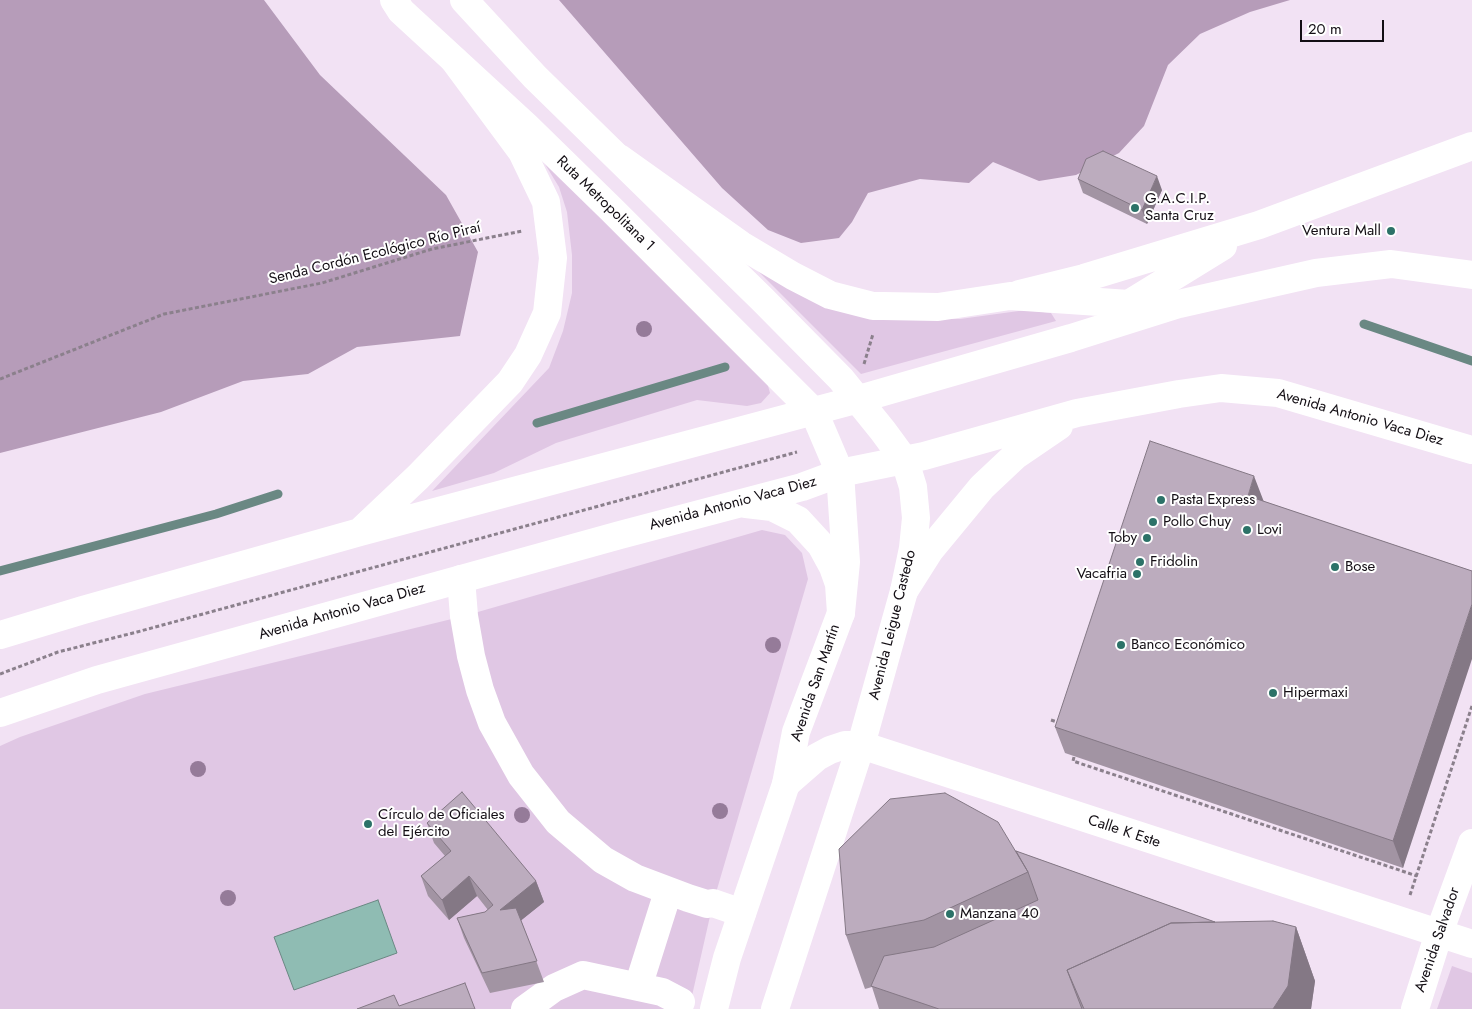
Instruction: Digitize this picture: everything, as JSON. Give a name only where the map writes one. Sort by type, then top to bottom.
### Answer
[{"type":"main road","name":"Ruta Metropolitana 1","points":[[394,0],[401,11],[613,211],[814,412]]},
{"type":"main road","points":[[464,0],[535,77],[763,300],[859,399]]},
{"type":"main road","points":[[360,532],[418,477],[510,382],[528,355],[547,313],[553,258],[546,202],[522,152],[454,60]]},
{"type":"main road","points":[[619,158],[741,245],[793,276],[830,294],[874,306],[938,307],[1010,296],[1084,278],[1259,225],[1472,146]]},
{"type":"main road","points":[[1071,338],[1259,225]]},
{"type":"main road","points":[[0,635],[360,532],[814,412],[1071,338],[1179,304],[1316,272],[1391,264],[1472,275]]},
{"type":"main road","points":[[1010,296],[1129,304],[1179,304]]},
{"type":"main road","name":"Avenida Antonio Vaca Diez","points":[[0,713],[97,680],[802,487],[840,473],[905,461],[1077,413],[1222,388],[1259,391],[1278,393],[1472,450]]},
{"type":"main road","name":"Avenida Leigue Castedo","points":[[859,399],[905,461],[912,487],[916,518],[913,548],[904,591],[861,745]]},
{"type":"main road","name":"Avenida San Martín","points":[[714,1007],[727,958],[786,784],[796,732],[841,613],[846,562],[840,473],[814,412]]},
{"type":"main road","points":[[904,591],[930,550],[982,487],[1015,456],[1077,413]]},
{"type":"main road","points":[[739,503],[772,507],[798,520],[821,545],[833,568],[838,584],[841,613]]},
{"type":"main road","points":[[461,579],[464,616],[471,656],[480,690],[492,723],[521,775],[558,822],[603,860],[635,878],[668,892],[707,904],[713,903],[742,913]]},
{"type":"main road","name":"Calle K Este","points":[[786,784],[817,757],[830,750],[845,745],[861,745],[1472,944]]},
{"type":"main road","points":[[775,1009],[861,745]]},
{"type":"main road","name":"Avenida Salvador","points":[[1415,1009],[1439,933],[1472,843]]},
{"type":"main road","points":[[638,987],[668,892]]},
{"type":"main road","points":[[525,1009],[554,988],[583,975],[662,992],[674,1006],[714,1007]]},
{"type":"path","name":"Senda Cordón Ecológico Río Piraí","points":[[0,379],[164,314],[322,283],[432,249],[518,231],[528,232]]},
{"type":"path","points":[[0,674],[58,652],[797,452]]},
{"type":"path","points":[[1402,922],[1472,706]]},
{"type":"path","points":[[1051,720],[1066,725]]},
{"type":"path","points":[[1074,757],[1073,761],[1417,876]]},
{"type":"shaded area","points":[[0,0],[264,0],[320,75],[446,195],[478,252],[460,336],[357,347],[308,374],[243,381],[161,412],[0,453]]},
{"type":"shaded area","points":[[559,0],[1290,0],[1250,12],[1200,34],[1168,65],[1144,126],[1119,153],[1076,175],[1039,181],[993,162],[969,183],[920,179],[868,193],[852,222],[839,238],[801,243],[768,230],[722,188]]},
{"type":"shaded area","points":[[540,156],[767,382],[770,393],[761,403],[747,406],[697,400],[556,443],[494,473],[432,491],[549,368],[563,331],[572,293],[572,255],[567,212],[559,187]]},
{"type":"shaded area","points":[[739,252],[907,319],[960,319],[1026,310],[1051,313],[1056,321],[861,374]]},
{"type":"shaded area","name":"Círculo de Oficiales del Ejército","points":[[762,530],[785,535],[802,553],[808,579],[713,903],[689,1009],[0,1009],[0,746],[20,737],[145,694],[464,616]]},
{"type":"shaded area","points":[[378,900],[397,953],[294,990],[274,937]]},
{"type":"shaded area","points":[[1452,966],[1472,973],[1472,1009],[1437,1009]]},
{"type":"building","points":[[1103,151],[1157,176],[1142,210],[1078,179],[1086,159]]},
{"type":"building","name":"Hipermaxi","points":[[1150,441],[1254,476],[1248,496],[1472,571],[1472,604],[1393,841],[1055,727]]},
{"type":"building","points":[[462,792],[536,881],[500,910],[516,908],[537,961],[482,973],[457,918],[485,912],[493,905],[469,876],[442,900],[421,876],[451,851],[427,823]]},
{"type":"building","points":[[945,793],[998,822],[1028,872],[924,920],[846,935],[839,849],[890,799]]},
{"type":"building","points":[[1016,851],[1215,922],[1171,923],[1067,970],[1082,1009],[939,1009],[871,986],[884,956],[934,947],[1038,900],[1028,872]]},
{"type":"building","points":[[1273,921],[1296,927],[1288,986],[1273,1009],[1084,1009],[1067,970],[1171,923]]},
{"type":"building","points":[[465,983],[475,1009],[357,1009],[394,995],[399,1006]]},
{"type":"waterway","points":[[1364,324],[1472,361]]},
{"type":"waterway","points":[[537,423],[725,367]]},
{"type":"waterway","points":[[0,571],[216,514],[278,494]]},
{"type":"place","name":"G.A.C.I.P. Santa Cruz","points":[[1135,208]]},
{"type":"place","name":"Ventura Mall","points":[[1391,231]]},
{"type":"place","name":"Pasta Express","points":[[1161,500]]},
{"type":"place","name":"Pollo Chuy","points":[[1153,522]]},
{"type":"place","name":"Lovi","points":[[1247,530]]},
{"type":"place","name":"Toby","points":[[1147,538]]},
{"type":"place","name":"Fridolin","points":[[1140,562]]},
{"type":"place","name":"Bose","points":[[1335,567]]},
{"type":"place","name":"Vacafria","points":[[1137,574]]},
{"type":"place","name":"Banco Económico","points":[[1121,645]]},
{"type":"place","name":"Hipermaxi","points":[[1273,693]]},
{"type":"place","name":"Círculo de Oficiales del Ejército","points":[[368,824]]},
{"type":"place","name":"Manzana 40","points":[[950,914]]}]
